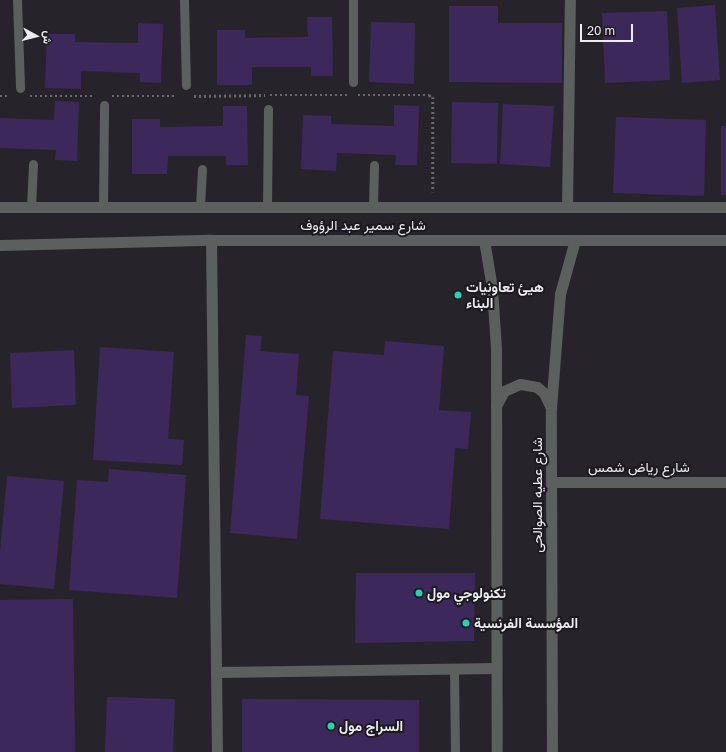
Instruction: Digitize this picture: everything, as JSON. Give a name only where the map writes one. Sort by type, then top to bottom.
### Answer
[{"type":"street","points":[[567,207],[570,0]]},
{"type":"street","name":"شارع سمير عبد الرؤوف","points":[[0,207],[726,207]]},
{"type":"street","points":[[211,240],[217,752]]},
{"type":"street","name":"شارع سمير عبد الرؤوف","points":[[0,246],[211,240],[726,240]]},
{"type":"street","points":[[484,240],[494,320],[496,406],[496,752]]},
{"type":"street","name":"شارع عطيه الصوالحى","points":[[552,752],[551,408],[560,294],[575,240]]},
{"type":"street","points":[[496,406],[504,392],[511,387],[524,384],[537,388],[544,393],[551,408]]},
{"type":"street","name":"شارع رياض شمس","points":[[552,482],[726,482]]},
{"type":"street","points":[[216,672],[454,670],[496,668]]},
{"type":"lane","points":[[17,0],[20,88]]},
{"type":"lane","points":[[184,0],[186,85]]},
{"type":"lane","points":[[353,0],[353,82]]},
{"type":"lane","points":[[103,207],[104,105]]},
{"type":"lane","points":[[267,207],[268,109]]},
{"type":"lane","points":[[31,207],[33,164]]},
{"type":"lane","points":[[373,207],[374,165]]},
{"type":"lane","points":[[200,207],[202,169]]},
{"type":"lane","points":[[454,670],[455,752]]},
{"type":"building","points":[[715,5],[720,80],[682,83],[677,8]]},
{"type":"building","points":[[449,6],[498,6],[498,23],[562,23],[562,83],[449,82]]},
{"type":"building","points":[[667,11],[670,80],[605,83],[602,13]]},
{"type":"building","points":[[307,17],[332,17],[333,76],[311,76],[311,67],[252,67],[252,85],[217,85],[217,30],[245,30],[245,38],[308,37]]},
{"type":"building","points":[[371,22],[415,23],[414,84],[369,82]]},
{"type":"building","points":[[138,23],[163,24],[161,83],[140,82],[140,73],[81,71],[81,89],[45,88],[47,34],[75,34],[75,42],[138,43]]},
{"type":"building","points":[[55,101],[79,102],[77,161],[55,160],[56,150],[0,148],[0,118],[54,120]]},
{"type":"building","points":[[452,102],[498,103],[497,164],[451,163]]},
{"type":"building","points":[[503,104],[554,106],[550,167],[500,164]]},
{"type":"building","points":[[394,105],[419,106],[417,165],[395,165],[396,155],[337,153],[336,171],[301,169],[303,115],[331,116],[331,124],[394,126]]},
{"type":"building","points":[[223,106],[247,106],[248,165],[226,165],[226,156],[168,156],[167,174],[132,174],[132,119],[160,119],[160,127],[223,126]]},
{"type":"building","points":[[616,117],[706,120],[704,196],[613,193]]},
{"type":"building","points":[[721,126],[726,126],[726,195],[721,195]]},
{"type":"building","points":[[246,335],[262,336],[260,351],[299,354],[296,395],[309,396],[297,539],[230,533]]},
{"type":"building","points":[[385,341],[444,346],[439,410],[471,412],[468,449],[455,448],[449,529],[320,519],[333,351],[384,355]]},
{"type":"building","points":[[100,347],[174,352],[168,439],[184,440],[182,465],[93,460]]},
{"type":"building","points":[[74,350],[76,405],[12,408],[10,353]]},
{"type":"building","points":[[109,469],[186,475],[177,598],[69,590],[77,480],[108,482]]},
{"type":"building","points":[[7,476],[64,481],[54,589],[0,584],[0,551]]},
{"type":"building","name":"تكنولوجي مول","points":[[356,573],[475,573],[474,641],[355,643]]},
{"type":"building","points":[[73,599],[75,752],[0,752],[0,600]]},
{"type":"building","points":[[107,697],[175,699],[173,752],[105,752]]},
{"type":"building","name":"السراج مول","points":[[242,699],[419,700],[419,752],[242,752]]},
{"type":"place","name":"هيئ تعاونيات البناء","points":[[458,295]]},
{"type":"place","name":"تكنولوجي مول","points":[[419,593]]},
{"type":"place","name":"المؤسسة الفرنسية","points":[[466,623]]},
{"type":"place","name":"السراج مول","points":[[331,726]]}]
